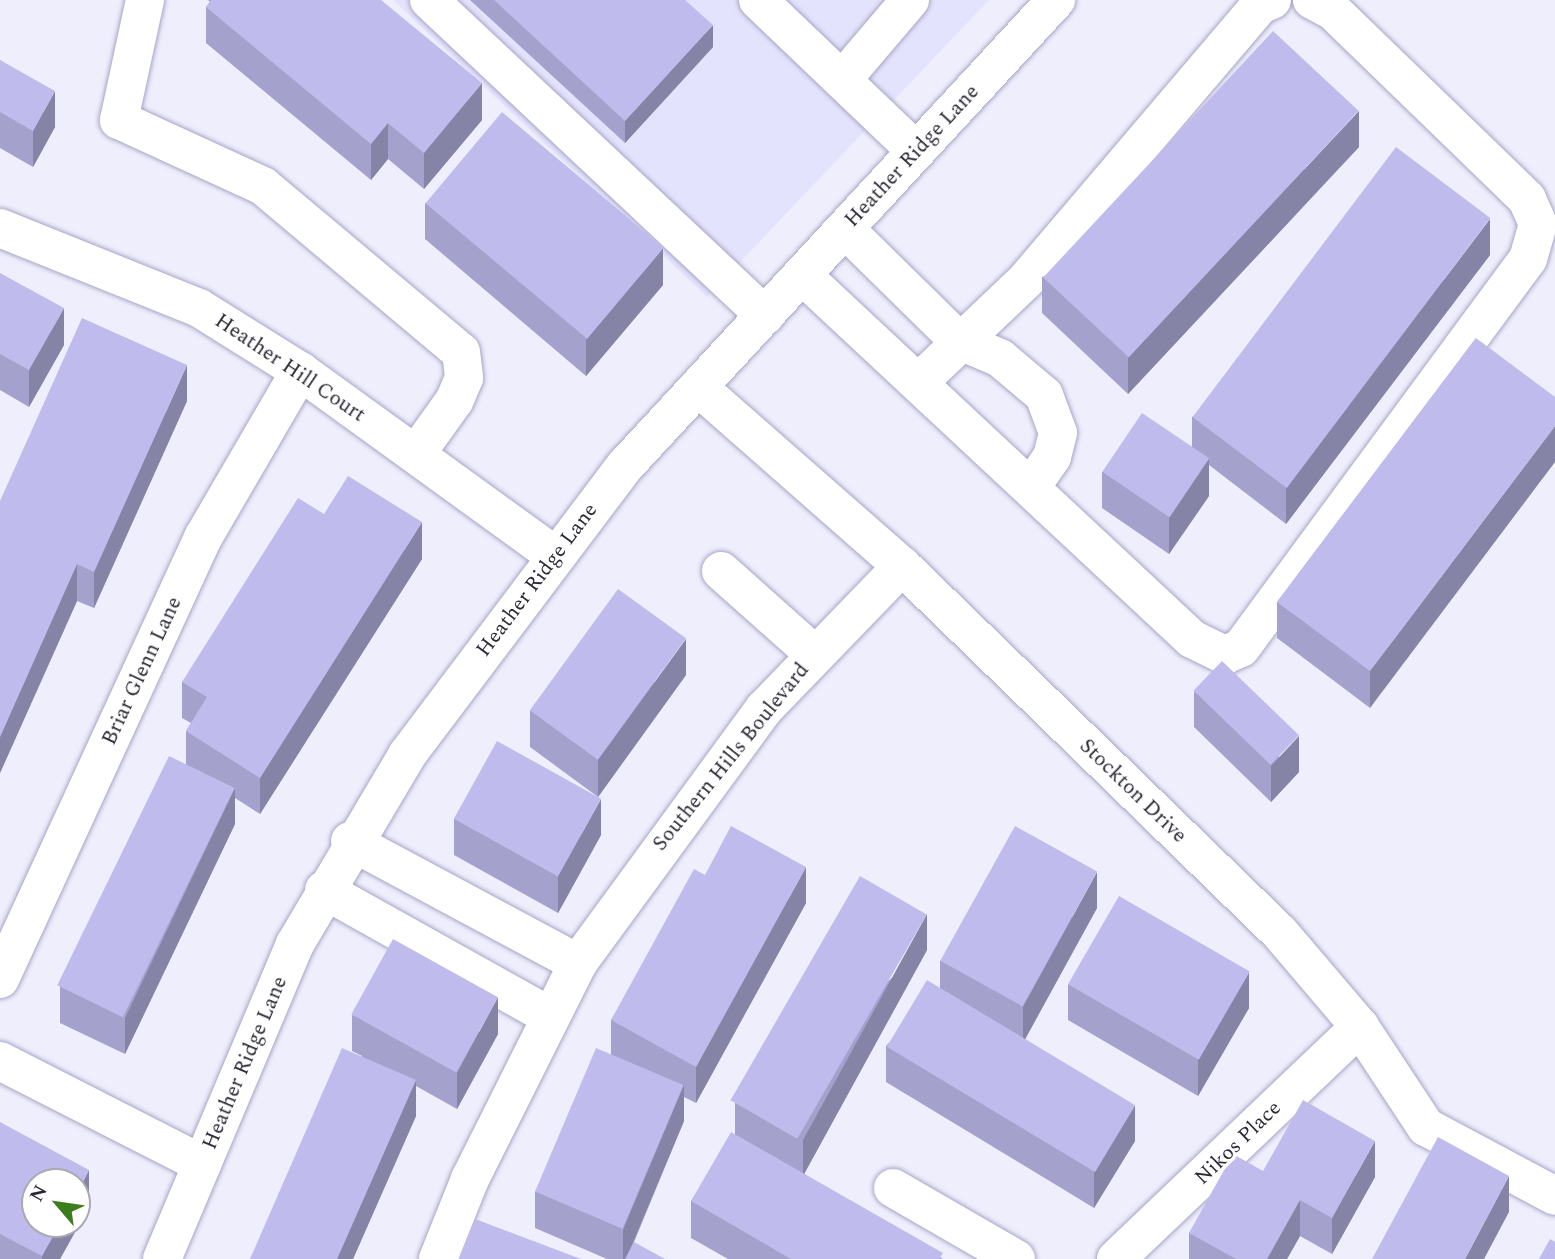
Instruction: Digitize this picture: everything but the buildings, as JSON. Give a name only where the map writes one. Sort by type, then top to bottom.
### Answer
[{"type":"street","points":[[145,0],[120,120],[263,186],[461,352],[464,378],[454,401],[403,444]]},
{"type":"street","points":[[429,0],[765,315]]},
{"type":"street","points":[[758,0],[916,151]]},
{"type":"street","points":[[842,80],[910,0]]},
{"type":"street","name":"Heather Ridge Lane","points":[[162,1259],[324,890],[351,841],[554,555],[698,387],[1056,0]]},
{"type":"street","points":[[919,382],[958,340],[1026,280],[1260,5],[1272,0]]},
{"type":"street","points":[[802,275],[1031,485],[1072,528],[1192,639],[1225,655],[1241,648],[1528,259],[1538,225],[1527,199],[1333,11],[1312,0]]},
{"type":"street","name":"Heather Hill Court","points":[[0,228],[198,308],[300,371],[554,555]]},
{"type":"street","points":[[845,229],[958,340],[1030,377],[1054,411],[1058,433],[1052,457],[1031,485]]},
{"type":"street","name":"Briar Glenn Lane","points":[[0,979],[204,536],[300,371]]},
{"type":"street","name":"Stockton Drive","points":[[698,387],[902,566],[1280,933],[1360,1027],[1426,1127],[1555,1196]]},
{"type":"street","name":"Southern Hills Boulevard","points":[[438,1259],[529,1056],[578,962],[671,829],[814,654],[902,566]]},
{"type":"street","points":[[720,571],[814,654]]},
{"type":"street","points":[[351,841],[578,962]]},
{"type":"street","points":[[324,890],[551,1017]]},
{"type":"street","name":"Nikos Place","points":[[1116,1259],[1360,1027]]},
{"type":"street","points":[[0,1061],[202,1164]]},
{"type":"street","points":[[893,1188],[1016,1259]]},
{"type":"shaded area","points":[[393,0],[989,0],[707,297]]}]
